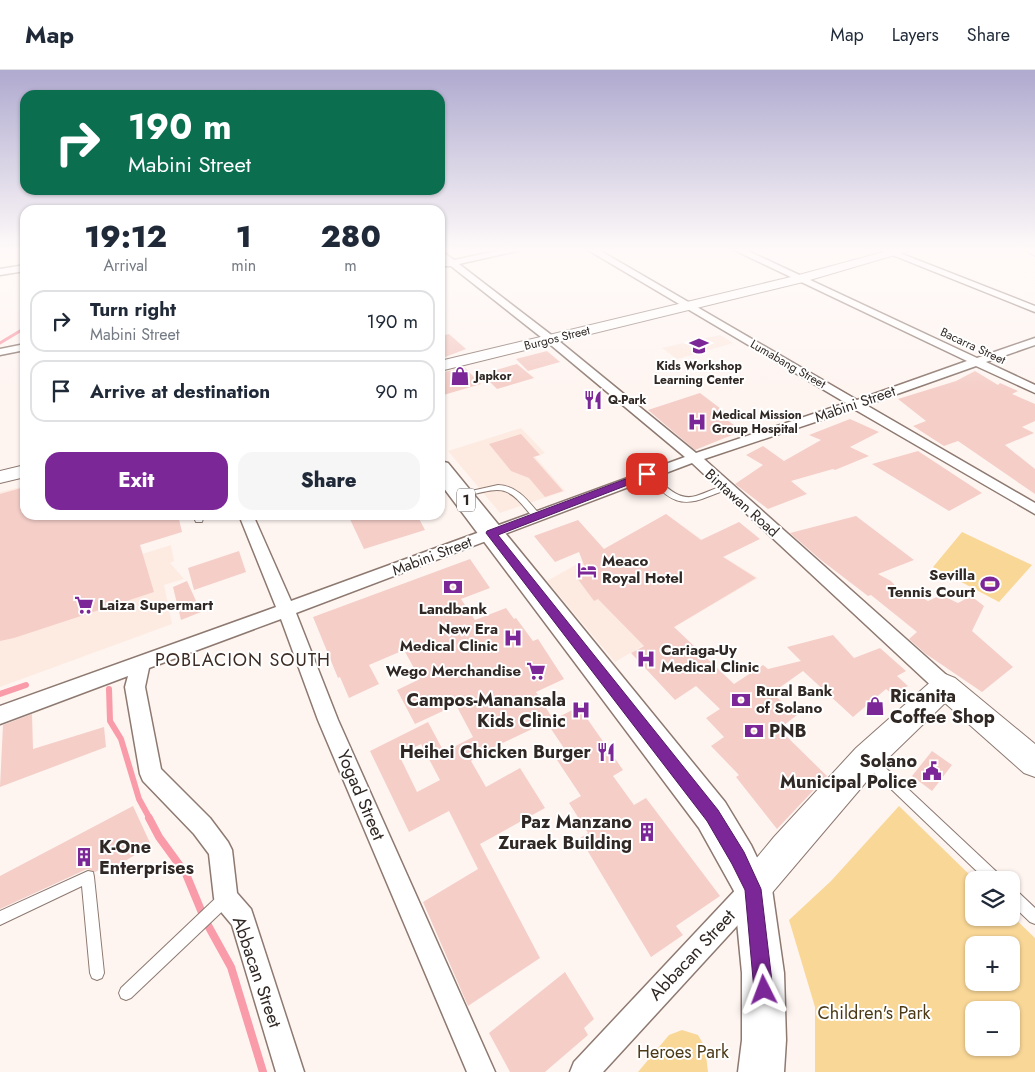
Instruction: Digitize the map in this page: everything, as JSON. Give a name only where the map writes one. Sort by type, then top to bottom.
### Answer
[{"type":"main road","name":"1","points":[[445,474],[712,815],[738,858],[753,889],[763,973],[764,1040],[760,1072]]},
{"type":"street","name":"Bintawan Road","points":[[496,297],[550,339],[693,457],[945,686],[1035,763]]},
{"type":"street","name":"Lumabang Street","points":[[672,297],[1035,509]]},
{"type":"street","name":"Burgos Street","points":[[445,365],[726,297]]},
{"type":"street","name":"Bacarra Street","points":[[837,297],[1035,389]]},
{"type":"street","points":[[1005,297],[1035,309]]},
{"type":"street","name":"Mabini Street","points":[[0,715],[537,517],[693,457],[856,404],[1035,341]]},
{"type":"street","points":[[0,352],[20,348]]},
{"type":"street","points":[[0,477],[20,472]]},
{"type":"street","name":"Yogad Street","points":[[248,520],[286,610],[328,720],[481,1072]]},
{"type":"street","name":"Abbacan Street","points":[[141,663],[135,687],[151,774],[202,826],[220,850],[223,901],[242,918],[290,1072]]},
{"type":"street","name":"Abbacan Street","points":[[584,1072],[753,889],[867,758],[945,686]]},
{"type":"lane","points":[[647,474],[683,501],[691,501],[725,487]]},
{"type":"lane","points":[[462,495],[497,487],[508,488],[518,492],[537,517]]},
{"type":"lane","points":[[867,758],[986,871]]},
{"type":"lane","points":[[0,918],[88,877],[97,973]]},
{"type":"lane","points":[[126,994],[223,901]]},
{"type":"lane","points":[[1020,903],[1035,917]]},
{"type":"shaded area","name":"Kids Workshop Learning Center","points":[[720,335],[733,343],[677,359],[662,348]]},
{"type":"shaded area","points":[[521,428],[545,453],[535,457],[565,491],[500,513],[448,451]]},
{"type":"shaded area","name":"Laiza Supermart","points":[[20,487],[20,520],[73,520],[78,574],[171,545],[174,561],[170,563],[184,579],[164,585],[172,624],[0,687],[0,492]]},
{"type":"shaded area","points":[[666,514],[705,542],[703,544],[758,578],[615,662],[547,581]]},
{"type":"green space","name":"Sevilla Tennis Court","points":[[962,532],[1032,565],[999,602],[933,567]]},
{"type":"green space","name":"Children's Park","points":[[899,806],[966,871],[965,926],[1020,926],[1020,924],[1035,938],[1035,1072],[815,1072],[815,1007],[789,920],[831,881]]},
{"type":"green space","name":"Heroes Park","points":[[682,1030],[698,1035],[705,1047],[708,1072],[638,1072],[669,1035]]},
{"type":"building","points":[[449,334],[466,349],[445,357],[445,335]]},
{"type":"building","points":[[547,351],[560,362],[528,371],[516,359]]},
{"type":"building","points":[[517,364],[534,378],[497,389],[482,374]]},
{"type":"building","points":[[464,367],[481,384],[445,395],[445,372]]},
{"type":"building","points":[[975,371],[998,385],[1000,383],[1018,391],[1012,394],[1035,404],[1035,421],[1022,427],[1034,433],[1005,445],[1035,469],[1035,494],[958,441],[944,446],[913,426],[926,421],[898,399],[956,381]]},
{"type":"building","name":"Medical Mission Group Hospital","points":[[700,393],[725,412],[719,414],[742,431],[695,450],[648,410]]},
{"type":"building","points":[[850,419],[879,432],[850,447],[869,456],[835,470],[791,481],[807,494],[768,509],[735,484],[763,465],[746,455],[763,446],[784,461],[821,440],[809,435]]},
{"type":"building","points":[[521,434],[540,455],[533,457],[563,491],[545,497],[529,478],[511,471],[489,444]]},
{"type":"building","points":[[918,451],[982,493],[949,511],[872,464]]},
{"type":"building","points":[[20,488],[20,520],[179,520],[182,532],[140,545],[154,592],[0,641],[0,494]]},
{"type":"building","points":[[666,514],[701,540],[739,522],[760,539],[723,557],[756,578],[674,627],[734,684],[763,665],[768,669],[801,661],[787,647],[833,635],[854,658],[880,648],[906,671],[897,676],[908,686],[892,694],[886,689],[853,717],[803,671],[772,693],[797,715],[779,729],[827,776],[777,829],[736,777],[739,775],[711,746],[724,737],[706,718],[720,709],[696,686],[675,700],[631,653],[644,646],[598,599],[594,601],[577,578],[587,573],[579,552],[555,562],[534,536],[578,520],[604,549]]},
{"type":"building","points":[[856,516],[914,560],[878,574],[891,581],[903,594],[908,590],[928,601],[941,595],[958,603],[971,596],[984,606],[972,631],[1013,667],[982,692],[926,654],[909,639],[917,632],[871,595],[868,596],[821,560],[790,533]]},
{"type":"building","points":[[350,520],[420,520],[425,530],[364,549]]},
{"type":"building","points":[[239,551],[246,572],[194,590],[188,568]]},
{"type":"building","points":[[470,559],[490,588],[461,599],[475,620],[506,608],[533,641],[538,639],[564,679],[536,692],[553,719],[473,757],[474,759],[471,761],[486,787],[520,768],[545,808],[480,844],[540,958],[468,1006],[423,902],[478,869],[449,811],[409,832],[370,751],[428,722],[444,752],[473,737],[456,705],[415,724],[397,690],[420,679],[404,650],[369,665],[379,684],[349,698],[340,677],[338,678],[313,617]],"holes":[[[421,744],[440,780],[417,792],[399,755]]]},
{"type":"building","points":[[187,581],[201,612],[181,620],[173,587]]},
{"type":"building","points":[[582,705],[589,715],[586,717],[623,770],[613,776],[634,805],[646,798],[720,896],[676,926],[683,935],[651,957],[580,838],[588,833],[569,803],[581,796],[557,760],[568,754],[547,723]]},
{"type":"building","points":[[32,714],[33,749],[104,727],[106,747],[0,787],[3,725]]},
{"type":"building","name":"Solano Municipal Police","points":[[932,751],[952,765],[932,791],[912,776]]},
{"type":"building","name":"K-One Enterprises","points":[[133,806],[151,845],[104,874],[103,868],[95,872],[87,869],[0,909],[0,876]]},
{"type":"building","points":[[565,972],[594,1019],[584,1028],[588,1035],[545,1072],[510,1072],[489,1033]]},
{"type":"waterway","points":[[0,343],[20,331]]},
{"type":"waterway","points":[[0,694],[26,685]]},
{"type":"waterway","points":[[109,689],[110,721],[121,739],[139,799],[150,819]]},
{"type":"waterway","points":[[149,818],[159,837],[186,874],[205,920],[231,967],[263,1072]]},
{"type":"place","name":"Kids Workshop Learning Center","points":[[699,346]]},
{"type":"place","name":"Japkor","points":[[460,376]]},
{"type":"place","name":"Q-Park","points":[[593,400]]},
{"type":"place","name":"Medical Mission Group Hospital","points":[[697,422]]},
{"type":"place","name":"Meaco Royal Hotel","points":[[587,570]]},
{"type":"place","name":"Sevilla Tennis Court","points":[[990,584]]},
{"type":"place","name":"Landbank","points":[[453,587]]},
{"type":"place","name":"Laiza Supermart","points":[[84,605]]},
{"type":"place","name":"New Era Medical Clinic","points":[[513,638]]},
{"type":"place","name":"Cariaga-Uy Medical Clinic","points":[[646,659]]},
{"type":"place","name":"Wego Merchandise","points":[[536,671]]},
{"type":"place","name":"Rural Bank of Solano","points":[[741,700]]},
{"type":"place","name":"Ricanita Coffee Shop","points":[[875,706]]},
{"type":"place","name":"Campos-Manansala Kids Clinic","points":[[581,710]]},
{"type":"place","name":"PNB","points":[[754,731]]},
{"type":"place","name":"Heihei Chicken Burger","points":[[606,752]]},
{"type":"place","name":"Solano Municipal Police","points":[[932,771]]},
{"type":"place","name":"Paz Manzano Zuraek Building","points":[[647,832]]},
{"type":"place","name":"K-One Enterprises","points":[[84,857]]},
{"type":"district","name":"POBLACION SOUTH","points":[[243,660]]},
{"type":"route","points":[[647,474],[491,533],[712,815],[738,858],[753,889],[764,990]]}]
